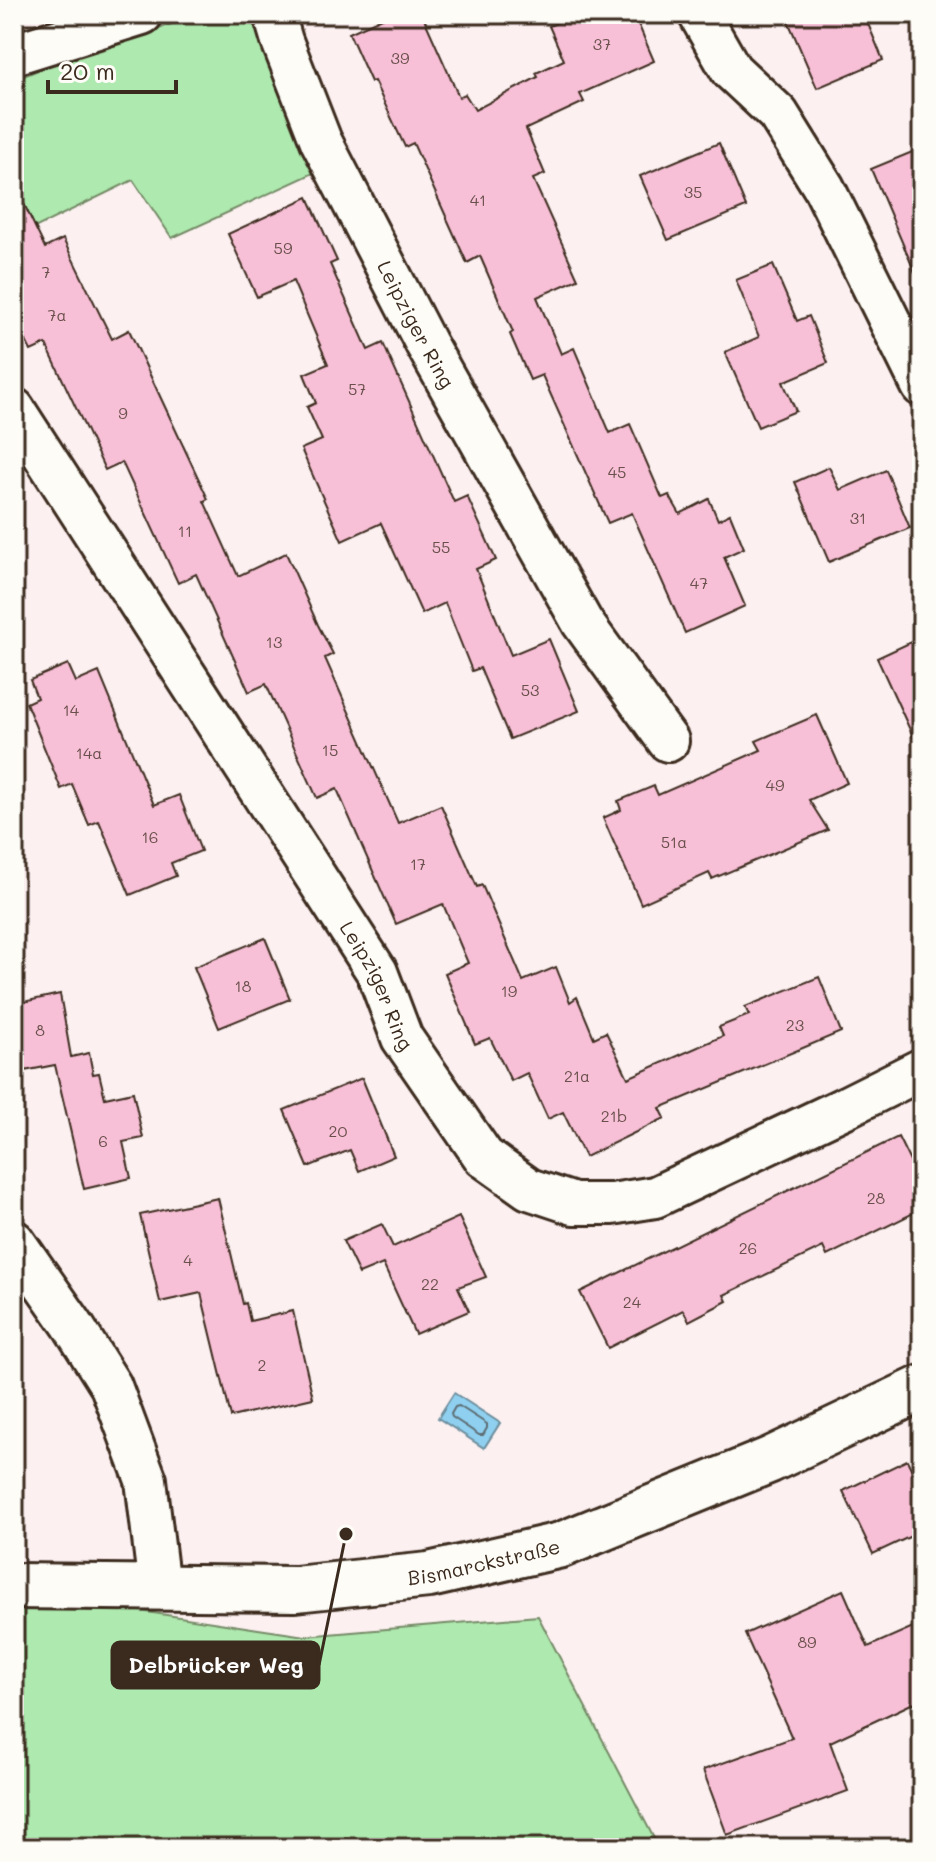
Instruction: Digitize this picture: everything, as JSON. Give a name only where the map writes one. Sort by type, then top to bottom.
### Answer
[{"type":"main road","name":"Bismarckstraße","points":[[14,1586],[295,1589],[429,1575],[561,1545],[770,1460],[922,1388]]},
{"type":"street","points":[[14,54],[142,14]]},
{"type":"street","name":"Leipziger Ring","points":[[274,14],[321,141],[426,344],[582,622],[668,741]]},
{"type":"street","points":[[699,14],[731,70],[778,114],[824,188],[922,386]]},
{"type":"street","name":"Leipziger Ring","points":[[14,409],[377,972],[402,1038],[484,1157],[529,1189],[574,1204],[612,1204],[655,1197],[922,1069]]},
{"type":"street","points":[[20,1260],[72,1324],[111,1386],[146,1480],[159,1588]]},
{"type":"green space","points":[[207,14],[232,16],[255,26],[318,171],[172,238],[133,180],[14,238],[14,80],[109,44]]},
{"type":"green space","points":[[14,1607],[127,1609],[305,1636],[538,1616],[659,1848],[14,1848]]},
{"type":"water","points":[[454,1393],[500,1423],[484,1448],[438,1418]]},
{"type":"building","points":[[391,14],[422,14],[459,97],[465,94],[475,110],[564,60],[549,26],[577,14],[634,14],[654,61],[580,94],[584,102],[526,129],[545,174],[533,179],[578,279],[537,297],[561,354],[574,348],[610,433],[630,424],[662,498],[669,495],[680,514],[709,499],[718,520],[730,514],[744,548],[724,557],[745,606],[685,633],[632,513],[608,523],[542,375],[530,380],[480,256],[467,263],[413,143],[405,147],[349,33]]},
{"type":"building","points":[[785,14],[864,14],[883,60],[817,88]]},
{"type":"building","points":[[719,143],[746,207],[668,240],[640,176]]},
{"type":"building","points":[[922,148],[922,289],[871,169]]},
{"type":"building","points":[[14,183],[45,248],[63,239],[112,339],[129,330],[208,499],[204,501],[238,576],[286,553],[333,654],[325,658],[398,823],[441,805],[477,887],[482,885],[523,981],[556,967],[570,1002],[577,997],[594,1038],[606,1032],[628,1078],[723,1036],[719,1027],[749,1015],[745,1007],[819,977],[841,1032],[660,1108],[665,1118],[585,1157],[563,1112],[548,1119],[527,1073],[511,1081],[490,1038],[475,1044],[445,973],[468,963],[443,904],[396,924],[337,789],[317,798],[266,684],[249,692],[196,574],[178,583],[122,462],[105,470],[46,344],[31,351],[14,317]]},
{"type":"building","points":[[308,197],[337,261],[330,264],[368,350],[383,343],[454,502],[467,496],[496,560],[476,569],[511,655],[549,639],[579,711],[510,739],[480,668],[472,671],[445,603],[422,614],[381,523],[342,541],[301,449],[322,440],[307,407],[316,403],[304,374],[328,364],[293,281],[257,297],[228,234]]},
{"type":"building","points":[[773,265],[797,321],[809,316],[828,363],[783,382],[796,411],[758,427],[725,352],[759,337],[736,280]]},
{"type":"building","points":[[829,467],[840,490],[886,470],[910,528],[829,562],[795,482]]},
{"type":"building","points":[[922,637],[922,756],[877,658]]},
{"type":"building","points":[[68,664],[76,682],[99,672],[154,805],[179,795],[201,851],[171,863],[176,876],[130,895],[99,821],[89,825],[72,784],[61,789],[26,703],[37,698],[30,680]]},
{"type":"building","points":[[817,715],[847,783],[809,800],[828,830],[712,879],[709,873],[641,904],[603,818],[621,810],[618,801],[654,786],[658,795],[761,750],[756,741]]},
{"type":"building","points":[[265,938],[290,999],[219,1028],[194,967]]},
{"type":"building","points":[[60,994],[71,1057],[89,1053],[93,1074],[99,1073],[105,1098],[133,1092],[143,1138],[123,1142],[131,1178],[84,1189],[55,1065],[14,1073],[14,1004]]},
{"type":"building","points":[[362,1078],[394,1156],[359,1171],[350,1150],[308,1167],[284,1110]]},
{"type":"building","points":[[898,1137],[922,1186],[922,1209],[827,1256],[823,1247],[724,1295],[727,1301],[689,1321],[683,1310],[608,1348],[580,1292]]},
{"type":"building","points":[[218,1198],[243,1304],[246,1303],[250,1321],[293,1311],[313,1398],[231,1417],[201,1293],[160,1302],[140,1215]]},
{"type":"building","points":[[459,1217],[486,1277],[458,1287],[469,1311],[415,1334],[383,1264],[359,1274],[343,1241],[382,1224],[393,1247]]},
{"type":"building","points":[[907,1460],[922,1491],[922,1531],[873,1554],[843,1491]]},
{"type":"building","points":[[843,1590],[868,1647],[922,1623],[922,1699],[830,1742],[848,1791],[727,1835],[703,1770],[792,1738],[745,1634]]},
{"type":"place","name":"Delbrücker Weg","points":[[346,1534]]}]
